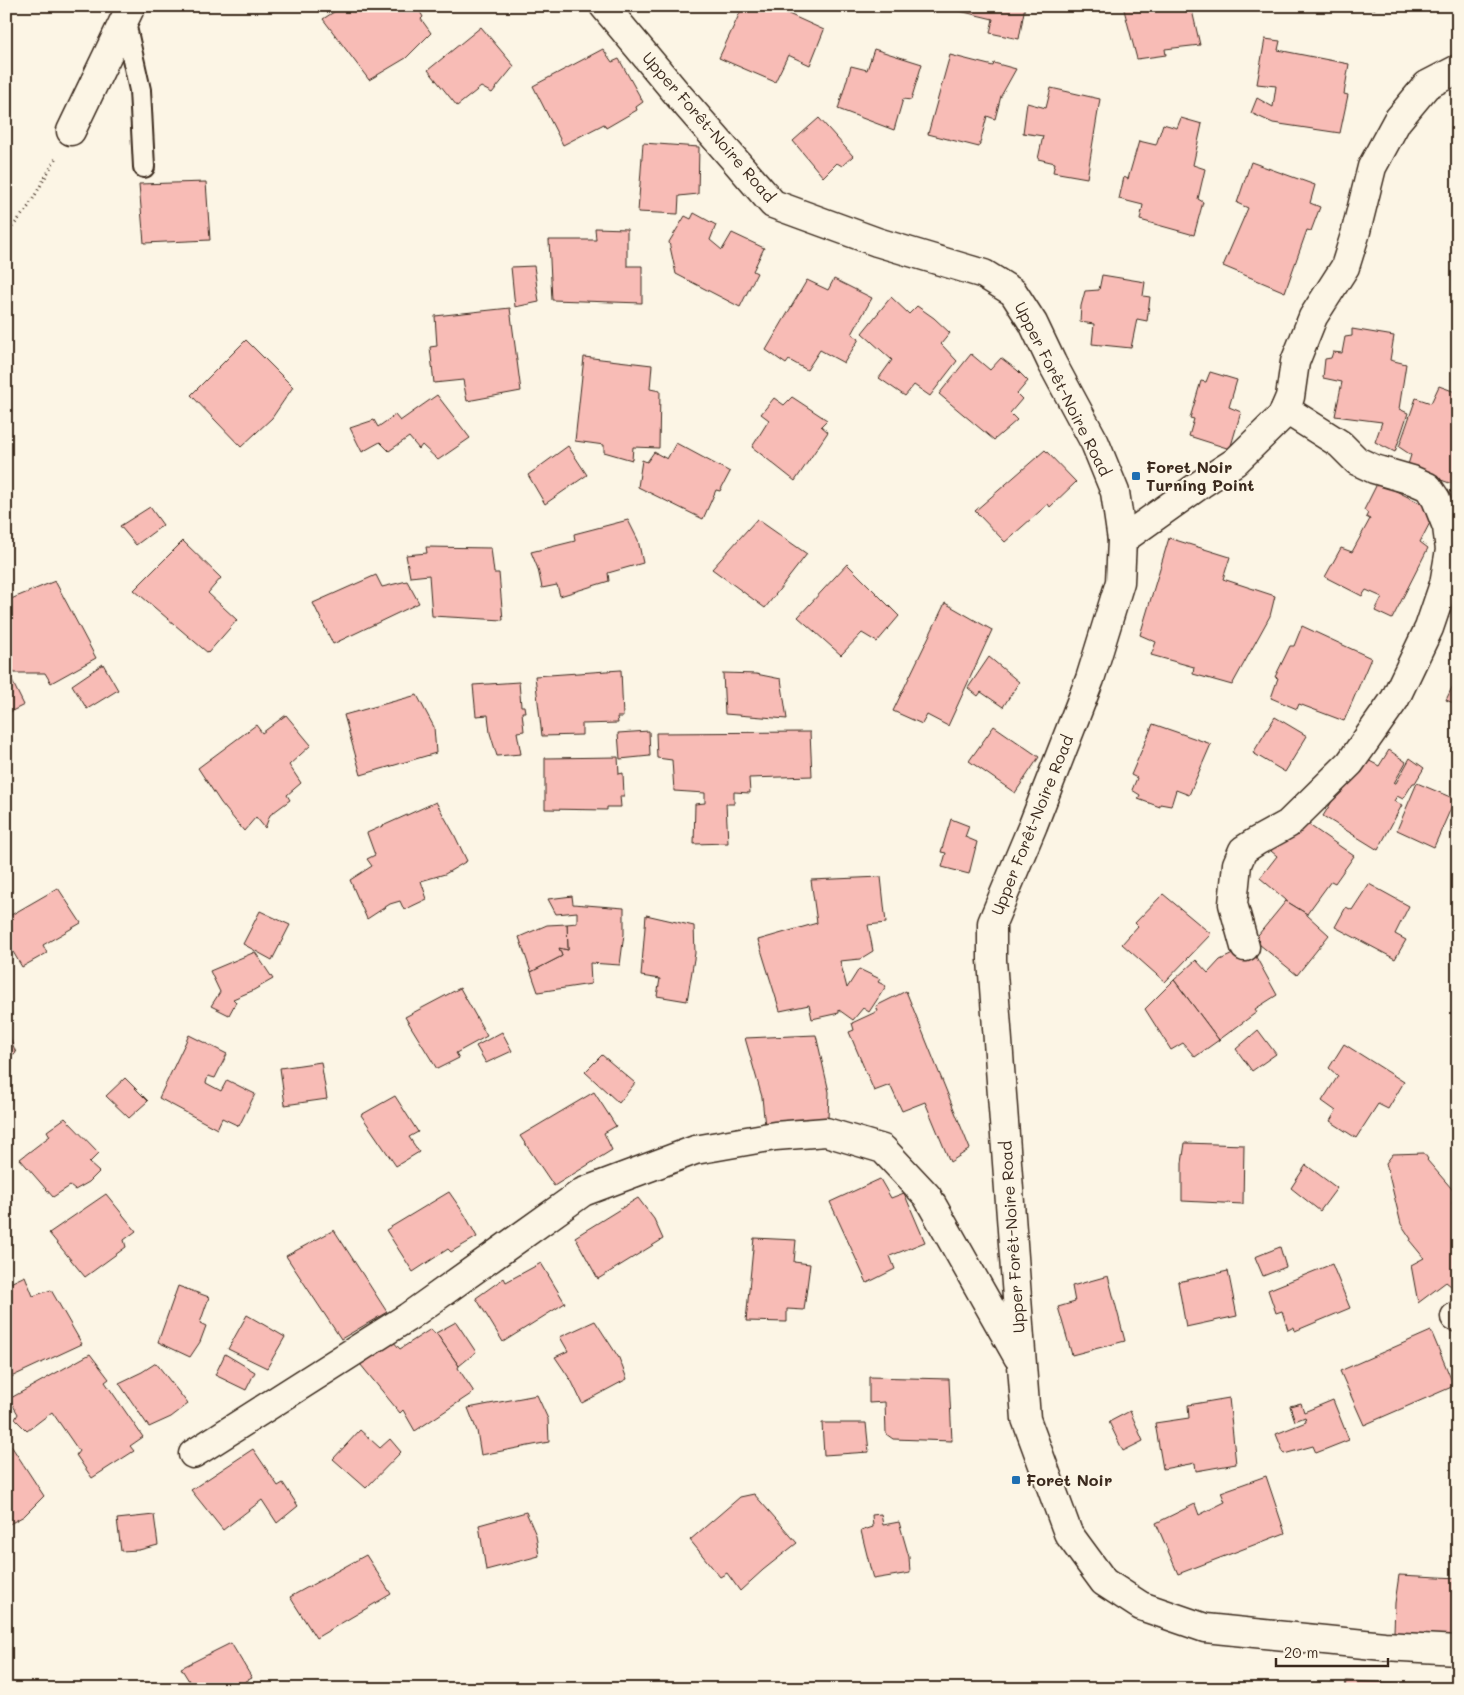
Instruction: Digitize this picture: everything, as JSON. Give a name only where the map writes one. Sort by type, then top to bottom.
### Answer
[{"type":"street","name":"Upper Forêt-Noire Road","points":[[604,6],[773,204],[877,242],[984,274],[1012,292],[1033,323],[1095,443],[1115,492],[1122,540],[1120,582],[1090,679],[1033,825],[992,923],[993,970],[1026,1419],[1068,1533],[1104,1582],[1141,1606],[1205,1628],[1384,1646],[1458,1650]]},
{"type":"street","points":[[71,131],[128,12]]},
{"type":"street","points":[[1122,540],[1235,462],[1282,416],[1290,397],[1295,362],[1313,317],[1345,267],[1372,166],[1397,121],[1426,85],[1458,69]]},
{"type":"street","points":[[1245,947],[1232,904],[1237,864],[1243,850],[1288,824],[1350,763],[1395,699],[1429,628],[1444,584],[1450,550],[1446,527],[1436,499],[1428,487],[1412,480],[1374,470],[1357,461],[1340,444],[1285,409]]},
{"type":"street","points":[[193,1454],[408,1317],[583,1192],[695,1150],[774,1136],[826,1132],[883,1149],[927,1196],[1022,1363]]},
{"type":"lane","points":[[128,12],[140,90],[144,167]]},
{"type":"path","points":[[6,235],[29,206],[71,131]]},
{"type":"building","points":[[338,6],[417,6],[423,17],[421,19],[431,33],[406,58],[369,80],[323,19],[340,8]]},
{"type":"building","points":[[743,6],[771,6],[824,30],[810,65],[788,55],[775,82],[719,58]]},
{"type":"building","points":[[948,6],[1025,6],[1019,39],[990,33],[993,19],[947,8]]},
{"type":"building","points":[[1123,6],[1191,6],[1200,45],[1165,49],[1166,55],[1137,59]]},
{"type":"building","points":[[1353,6],[1376,6],[1375,9]]},
{"type":"building","points":[[481,27],[514,66],[492,93],[481,87],[457,106],[428,70]]},
{"type":"building","points":[[1265,39],[1280,41],[1278,50],[1349,64],[1344,94],[1348,95],[1340,133],[1273,123],[1251,113],[1257,98],[1273,107],[1276,86],[1257,84]]},
{"type":"building","points":[[603,49],[612,62],[619,59],[643,102],[636,107],[637,110],[606,128],[604,124],[563,145],[533,86]]},
{"type":"building","points":[[874,49],[922,64],[911,100],[903,99],[894,130],[838,109],[851,66],[867,70]]},
{"type":"building","points":[[950,55],[993,66],[994,63],[1016,69],[1001,96],[995,119],[987,116],[979,147],[928,134]]},
{"type":"building","points":[[1051,88],[1100,99],[1087,178],[1053,172],[1055,163],[1038,159],[1043,136],[1023,133],[1027,103],[1046,108]]},
{"type":"building","points":[[819,118],[853,156],[842,166],[837,163],[823,177],[793,141]]},
{"type":"building","points":[[1181,118],[1202,124],[1193,165],[1205,169],[1198,199],[1203,202],[1194,235],[1140,220],[1143,205],[1119,199],[1124,177],[1128,179],[1139,141],[1156,145],[1163,124],[1177,128]]},
{"type":"building","points":[[643,143],[699,147],[698,194],[679,196],[678,214],[638,212]]},
{"type":"building","points":[[1251,162],[1315,185],[1310,203],[1320,207],[1311,231],[1307,230],[1285,292],[1223,266],[1248,208],[1237,203]]},
{"type":"building","points":[[206,182],[210,240],[144,243],[139,184]]},
{"type":"building","points":[[694,213],[716,225],[710,240],[722,250],[732,233],[764,248],[753,271],[757,273],[740,307],[676,274],[669,242],[685,216],[691,219]]},
{"type":"building","points":[[595,228],[627,229],[627,266],[642,266],[642,303],[552,300],[549,240],[596,240]]},
{"type":"building","points":[[534,266],[539,302],[515,307],[511,267]]},
{"type":"building","points":[[1102,275],[1145,282],[1143,296],[1150,297],[1147,321],[1137,319],[1131,348],[1092,344],[1094,324],[1080,322],[1081,306],[1085,291],[1099,290]]},
{"type":"building","points":[[834,279],[872,298],[852,334],[859,339],[844,363],[820,350],[807,370],[789,360],[786,364],[766,350],[807,280],[828,290]]},
{"type":"building","points":[[891,297],[909,314],[917,306],[950,333],[941,344],[957,361],[930,396],[914,385],[905,396],[879,378],[892,360],[862,333]]},
{"type":"building","points":[[510,308],[521,391],[467,401],[463,380],[434,383],[430,347],[437,346],[435,316]]},
{"type":"building","points":[[1352,329],[1394,336],[1390,360],[1406,364],[1399,409],[1408,413],[1395,452],[1375,442],[1382,422],[1335,416],[1342,382],[1323,378],[1325,359],[1331,358],[1333,352],[1342,353],[1345,337],[1352,336]]},
{"type":"building","points":[[246,340],[293,387],[272,418],[241,447],[191,395]]},
{"type":"building","points":[[971,354],[990,370],[1001,358],[1028,381],[1017,394],[1022,399],[1010,413],[1017,420],[994,440],[939,394]]},
{"type":"building","points":[[584,357],[652,365],[650,389],[660,391],[659,448],[633,447],[632,460],[604,452],[604,445],[575,441]]},
{"type":"building","points":[[1210,372],[1237,380],[1229,407],[1241,412],[1230,449],[1189,436],[1194,419],[1190,418],[1201,381],[1206,382]]},
{"type":"building","points":[[1439,386],[1458,393],[1458,486],[1407,468],[1411,455],[1399,447],[1416,398],[1431,403]]},
{"type":"building","points":[[437,395],[470,438],[438,460],[422,445],[419,449],[409,437],[389,451],[380,442],[362,452],[350,428],[374,420],[378,427],[395,415],[400,421]]},
{"type":"building","points":[[792,397],[827,420],[821,426],[828,432],[795,481],[752,447],[769,420],[761,414],[774,398],[784,405]]},
{"type":"building","points":[[676,443],[730,472],[720,491],[716,490],[703,519],[638,487],[642,460],[647,462],[654,452],[667,459]]},
{"type":"building","points":[[568,446],[587,475],[545,504],[528,475]]},
{"type":"building","points":[[1045,450],[1076,482],[1050,507],[1048,504],[1005,542],[975,511]]},
{"type":"building","points":[[1378,482],[1436,511],[1420,542],[1428,548],[1392,619],[1375,611],[1382,597],[1366,590],[1362,596],[1325,577],[1341,548],[1352,552],[1370,519],[1366,517],[1368,513],[1364,510]]},
{"type":"building","points":[[150,507],[163,525],[136,545],[120,526]]},
{"type":"building","points":[[757,519],[807,554],[765,608],[712,569]]},
{"type":"building","points":[[628,520],[638,540],[643,563],[608,573],[609,581],[560,596],[557,585],[542,588],[538,569],[531,552],[575,541],[574,534]]},
{"type":"building","points":[[1169,538],[1230,557],[1223,579],[1275,596],[1270,616],[1232,685],[1193,674],[1194,667],[1151,655],[1156,642],[1140,635]]},
{"type":"building","points":[[183,541],[221,578],[208,593],[237,620],[208,653],[134,590]]},
{"type":"building","points":[[426,547],[491,548],[494,573],[499,573],[503,620],[432,616],[429,575],[410,577],[406,555],[427,553]]},
{"type":"building","points":[[847,564],[899,616],[877,642],[862,633],[841,655],[798,617]]},
{"type":"building","points":[[376,575],[382,587],[407,581],[419,603],[333,644],[313,603]]},
{"type":"building","points":[[55,581],[96,658],[51,683],[45,673],[14,673],[6,657],[6,601]]},
{"type":"building","points":[[945,603],[992,630],[948,726],[927,715],[922,724],[893,711]]},
{"type":"building","points":[[1302,626],[1371,658],[1344,721],[1299,704],[1297,709],[1271,698],[1278,678],[1275,677],[1290,646],[1294,646]]},
{"type":"building","points":[[989,657],[1019,682],[1003,707],[981,692],[978,696],[968,688]]},
{"type":"building","points":[[103,664],[118,690],[87,709],[72,685]]},
{"type":"building","points":[[6,669],[24,705],[6,714]]},
{"type":"building","points":[[621,670],[623,717],[617,717],[618,723],[582,724],[582,735],[542,736],[535,676]]},
{"type":"building","points":[[723,673],[756,674],[781,679],[787,719],[725,714]]},
{"type":"building","points":[[1458,675],[1458,705],[1446,700]]},
{"type":"building","points":[[519,682],[521,706],[524,706],[525,712],[522,712],[524,731],[517,732],[521,754],[497,756],[490,733],[488,715],[476,716],[473,685]]},
{"type":"building","points":[[417,695],[434,727],[436,753],[361,775],[344,715]]},
{"type":"building","points":[[286,715],[311,745],[289,765],[301,783],[287,795],[290,800],[270,815],[265,828],[256,817],[244,831],[221,803],[198,768],[256,725],[262,733]]},
{"type":"building","points":[[1275,717],[1307,736],[1285,772],[1253,753]]},
{"type":"building","points":[[1153,724],[1211,744],[1189,795],[1176,790],[1171,806],[1160,804],[1160,807],[1138,799],[1140,795],[1132,790],[1137,778],[1131,775]]},
{"type":"building","points":[[994,726],[1039,757],[1015,793],[969,761]]},
{"type":"building","points":[[649,731],[650,756],[620,759],[618,733]]},
{"type":"building","points":[[810,732],[812,776],[749,778],[750,793],[734,792],[734,804],[726,804],[728,843],[694,844],[695,804],[705,803],[705,793],[674,791],[672,760],[657,758],[656,733]]},
{"type":"building","points":[[1389,750],[1406,762],[1394,783],[1396,783],[1410,758],[1424,768],[1403,799],[1397,796],[1394,801],[1402,805],[1378,850],[1323,816],[1360,756],[1379,766]]},
{"type":"building","points":[[618,757],[619,774],[623,773],[624,796],[620,796],[621,807],[607,807],[607,810],[545,809],[545,758]]},
{"type":"building","points":[[1417,783],[1455,799],[1434,847],[1397,830]]},
{"type":"building","points":[[436,802],[467,861],[445,874],[421,881],[427,899],[404,910],[400,901],[390,904],[367,919],[350,880],[372,866],[367,859],[375,855],[367,833]]},
{"type":"building","points":[[1299,818],[1354,856],[1335,883],[1331,881],[1307,914],[1286,901],[1260,878],[1277,856],[1271,851]]},
{"type":"building","points":[[951,819],[969,826],[965,837],[977,842],[969,874],[942,867],[946,853],[941,852]]},
{"type":"building","points":[[881,877],[886,923],[868,925],[873,951],[860,959],[840,961],[847,988],[859,969],[880,979],[878,982],[886,986],[869,1012],[863,1008],[853,1020],[839,1010],[839,1013],[812,1019],[809,1005],[780,1011],[758,940],[817,923],[811,880]]},
{"type":"building","points":[[1369,884],[1409,906],[1395,934],[1406,940],[1395,959],[1335,927],[1346,907],[1352,910]]},
{"type":"building","points":[[58,888],[81,923],[43,945],[47,953],[22,967],[6,940],[6,918]]},
{"type":"building","points":[[1163,894],[1211,934],[1165,982],[1122,944],[1138,926],[1135,923]]},
{"type":"building","points":[[572,896],[573,904],[624,908],[624,934],[620,965],[590,963],[591,984],[538,992],[531,972],[562,956],[559,948],[568,950],[567,924],[577,923],[577,912],[556,914],[548,899]]},
{"type":"building","points":[[1286,901],[1307,914],[1329,935],[1297,975],[1254,940]]},
{"type":"building","points":[[260,911],[290,925],[272,960],[243,944]]},
{"type":"building","points":[[646,915],[694,926],[695,953],[687,1001],[657,996],[660,979],[641,976]]},
{"type":"building","points":[[567,924],[568,950],[559,948],[562,956],[531,972],[519,937],[547,925]]},
{"type":"building","points":[[1250,946],[1277,995],[1255,1009],[1257,1012],[1219,1040],[1174,980],[1196,960],[1208,973],[1220,960]]},
{"type":"building","points":[[255,952],[273,979],[233,999],[236,1002],[229,1015],[211,1006],[220,992],[210,971]]},
{"type":"building","points":[[1174,980],[1219,1040],[1195,1057],[1183,1043],[1171,1050],[1145,1009]]},
{"type":"building","points":[[460,988],[487,1036],[456,1053],[459,1058],[437,1069],[405,1017]]},
{"type":"building","points":[[906,991],[970,1149],[950,1162],[925,1102],[902,1111],[890,1085],[874,1091],[849,1032],[854,1030],[852,1023],[878,1011],[876,1006]]},
{"type":"building","points":[[6,1027],[16,1053],[6,1057]]},
{"type":"building","points":[[1258,1030],[1276,1054],[1252,1071],[1236,1049]]},
{"type":"building","points":[[502,1032],[512,1051],[486,1063],[476,1046]]},
{"type":"building","points":[[189,1035],[227,1054],[215,1078],[208,1076],[206,1083],[221,1091],[227,1080],[255,1094],[239,1126],[222,1118],[217,1129],[159,1098]]},
{"type":"building","points":[[816,1035],[829,1092],[828,1119],[765,1127],[762,1097],[745,1038]]},
{"type":"building","points":[[1344,1044],[1404,1082],[1388,1109],[1378,1104],[1356,1138],[1330,1121],[1336,1111],[1322,1101],[1338,1076],[1329,1068]]},
{"type":"building","points":[[602,1055],[635,1083],[619,1103],[585,1072]]},
{"type":"building","points":[[321,1062],[327,1099],[285,1105],[280,1068]]},
{"type":"building","points":[[125,1078],[148,1101],[129,1118],[106,1096]]},
{"type":"building","points":[[594,1092],[616,1126],[604,1133],[612,1150],[554,1186],[520,1136]]},
{"type":"building","points":[[395,1096],[418,1132],[409,1137],[419,1152],[396,1166],[361,1115]]},
{"type":"building","points":[[65,1118],[99,1153],[89,1163],[99,1172],[89,1182],[75,1190],[70,1186],[53,1197],[20,1159],[50,1136],[47,1131]]},
{"type":"building","points":[[1185,1143],[1244,1145],[1243,1204],[1182,1201],[1182,1163]]},
{"type":"building","points":[[1424,1153],[1427,1160],[1458,1196],[1452,1203],[1458,1210],[1458,1288],[1456,1290],[1446,1282],[1418,1303],[1411,1265],[1424,1258],[1410,1241],[1411,1239],[1401,1224],[1386,1163],[1393,1154]]},
{"type":"building","points":[[1306,1165],[1337,1188],[1320,1211],[1291,1188]]},
{"type":"building","points":[[880,1179],[891,1198],[904,1193],[925,1242],[890,1256],[895,1269],[867,1283],[830,1202]]},
{"type":"building","points":[[449,1192],[477,1237],[451,1252],[448,1249],[413,1272],[386,1230]]},
{"type":"building","points":[[106,1194],[136,1231],[124,1240],[126,1247],[85,1277],[49,1233]]},
{"type":"building","points":[[638,1198],[654,1219],[663,1239],[598,1279],[575,1237]]},
{"type":"building","points":[[334,1230],[387,1312],[341,1339],[286,1256]]},
{"type":"building","points":[[754,1238],[796,1240],[794,1262],[810,1264],[804,1310],[787,1309],[787,1322],[746,1321]]},
{"type":"building","points":[[1280,1247],[1286,1267],[1263,1276],[1255,1257]]},
{"type":"building","points":[[541,1263],[565,1303],[503,1342],[476,1298],[504,1278],[506,1282]]},
{"type":"building","points":[[1332,1264],[1350,1308],[1295,1331],[1294,1327],[1288,1330],[1282,1311],[1276,1313],[1268,1290]]},
{"type":"building","points":[[1228,1271],[1237,1316],[1186,1327],[1178,1282]]},
{"type":"building","points":[[25,1276],[33,1296],[51,1290],[82,1344],[11,1377],[6,1369],[6,1285]]},
{"type":"building","points":[[1108,1276],[1125,1341],[1072,1355],[1058,1307],[1075,1302],[1072,1286]]},
{"type":"building","points":[[178,1286],[209,1297],[200,1323],[206,1326],[200,1342],[190,1357],[158,1342]]},
{"type":"building","points":[[247,1315],[285,1337],[267,1368],[228,1349]]},
{"type":"building","points":[[595,1321],[619,1358],[627,1379],[582,1403],[572,1382],[555,1357],[568,1351],[560,1337]]},
{"type":"building","points":[[456,1322],[476,1352],[459,1366],[436,1333]]},
{"type":"building","points":[[431,1329],[436,1333],[459,1366],[458,1368],[474,1392],[415,1431],[403,1410],[400,1413],[356,1359],[391,1339],[400,1349]]},
{"type":"building","points":[[1431,1331],[1454,1386],[1364,1425],[1340,1371]]},
{"type":"building","points":[[90,1354],[109,1379],[105,1382],[143,1437],[130,1446],[134,1451],[92,1478],[76,1455],[79,1451],[52,1412],[27,1431],[15,1419],[18,1414],[9,1399]]},
{"type":"building","points":[[225,1354],[255,1372],[246,1390],[215,1375]]},
{"type":"building","points":[[156,1363],[188,1404],[171,1417],[149,1427],[119,1383]]},
{"type":"building","points":[[869,1377],[949,1379],[952,1441],[893,1439],[886,1434],[885,1402],[869,1403]]},
{"type":"building","points":[[537,1395],[548,1419],[549,1442],[481,1455],[477,1431],[468,1408]]},
{"type":"building","points":[[1229,1398],[1236,1464],[1196,1471],[1195,1463],[1163,1469],[1155,1423],[1189,1418],[1188,1405]]},
{"type":"building","points":[[1333,1400],[1349,1440],[1316,1453],[1313,1446],[1284,1454],[1276,1434],[1306,1422],[1305,1417],[1295,1421],[1290,1406],[1301,1403],[1304,1412]]},
{"type":"building","points":[[1130,1411],[1143,1441],[1123,1451],[1109,1422]]},
{"type":"building","points":[[822,1423],[866,1423],[869,1452],[824,1455]]},
{"type":"building","points":[[360,1430],[380,1448],[390,1439],[401,1452],[366,1488],[333,1459]]},
{"type":"building","points":[[6,1438],[44,1496],[24,1516],[6,1526]]},
{"type":"building","points":[[253,1449],[278,1486],[283,1483],[298,1506],[277,1523],[262,1500],[223,1530],[191,1490]]},
{"type":"building","points":[[1266,1476],[1285,1533],[1178,1574],[1156,1523],[1195,1504],[1199,1515],[1225,1502],[1221,1492]]},
{"type":"building","points":[[754,1494],[797,1543],[740,1591],[727,1573],[720,1577],[690,1540],[740,1497]]},
{"type":"building","points":[[526,1512],[536,1535],[539,1556],[486,1570],[479,1525]]},
{"type":"building","points":[[881,1514],[883,1525],[899,1522],[909,1557],[910,1573],[873,1579],[861,1531],[873,1527],[872,1515]]},
{"type":"building","points":[[154,1515],[158,1545],[139,1550],[121,1551],[117,1519]]},
{"type":"building","points":[[366,1555],[391,1594],[316,1638],[290,1597]]},
{"type":"building","points":[[1399,1575],[1458,1578],[1458,1638],[1394,1632],[1395,1603]]},
{"type":"building","points":[[6,1590],[10,1591],[6,1630]]},
{"type":"building","points":[[231,1643],[252,1678],[231,1689],[194,1689],[181,1668]]},
{"type":"building","points":[[1346,1681],[1430,1684],[1430,1689],[1345,1689]]},
{"type":"place","name":"Foret Noir Turning Point","points":[[1136,476]]},
{"type":"place","name":"Foret Noir","points":[[1016,1480]]}]
